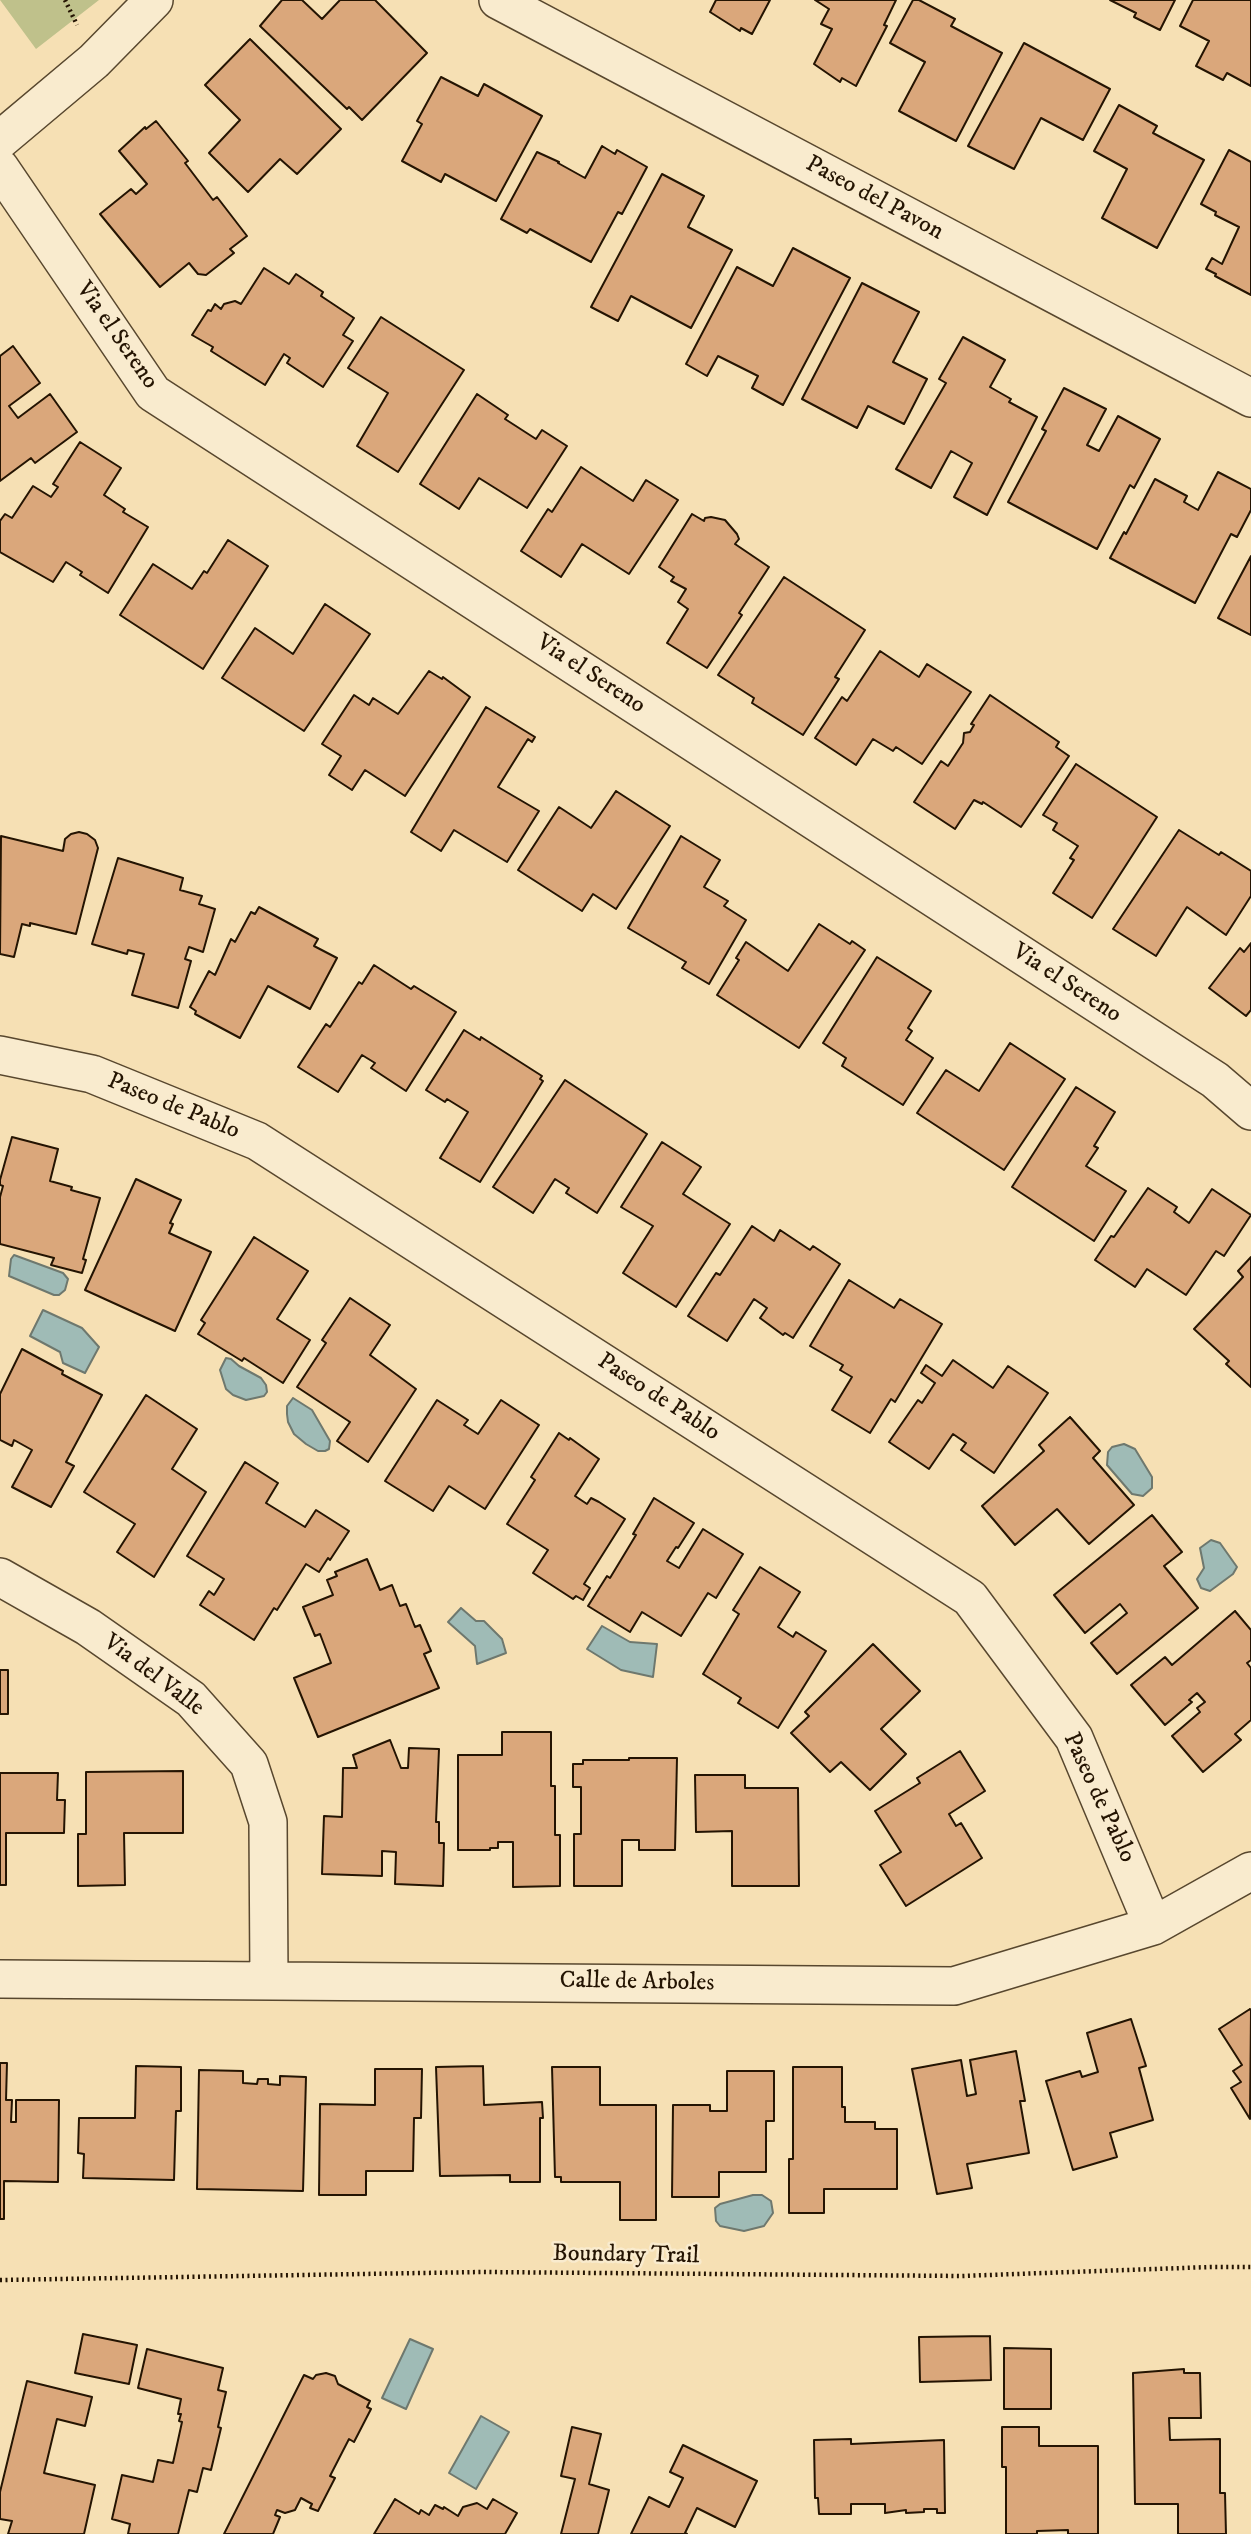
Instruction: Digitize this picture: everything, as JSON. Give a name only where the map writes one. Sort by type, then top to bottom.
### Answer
[{"type":"street","points":[[0,140],[94,61],[154,0]]},
{"type":"street","name":"Paseo del Pavon","points":[[498,0],[1251,398]]},
{"type":"street","name":"Via el Sereno","points":[[0,168],[153,393],[1215,1080],[1251,1111]]},
{"type":"street","name":"Paseo de Pablo","points":[[0,1055],[92,1074],[257,1141],[970,1598],[1074,1738],[1153,1926]]},
{"type":"street","name":"Via del Valle","points":[[0,1577],[88,1627],[191,1699],[249,1764],[268,1822],[269,1980]]},
{"type":"street","name":"Calle de Arboles","points":[[0,1979],[954,1986],[1153,1926],[1251,1871]]},
{"type":"path","name":"Boundary Trail","points":[[0,2280],[482,2272],[961,2277],[1251,2267]]},
{"type":"green space","points":[[0,0],[99,0],[36,49]]},
{"type":"water","points":[[14,1255],[63,1273],[68,1279],[65,1290],[54,1295],[9,1276]]},
{"type":"water","points":[[43,1310],[82,1328],[99,1347],[85,1373],[63,1363],[60,1352],[30,1336]]},
{"type":"water","points":[[226,1358],[261,1378],[266,1385],[267,1392],[264,1396],[246,1400],[226,1389],[220,1370]]},
{"type":"water","points":[[293,1398],[312,1410],[330,1441],[329,1449],[318,1451],[294,1434],[287,1414],[287,1406]]},
{"type":"water","points":[[1124,1444],[1135,1449],[1152,1477],[1152,1488],[1143,1496],[1132,1494],[1107,1465],[1108,1452],[1112,1447]]},
{"type":"water","points":[[1211,1540],[1220,1543],[1237,1567],[1233,1574],[1210,1591],[1201,1588],[1197,1579],[1204,1568],[1200,1548]]},
{"type":"water","points":[[461,1608],[476,1621],[484,1621],[502,1639],[506,1653],[477,1664],[475,1646],[448,1622]]},
{"type":"water","points":[[602,1626],[630,1642],[657,1644],[653,1677],[621,1670],[587,1649]]},
{"type":"water","points":[[762,2195],[771,2201],[773,2213],[764,2226],[744,2231],[720,2226],[716,2221],[715,2208],[720,2204]]},
{"type":"water","points":[[410,2339],[433,2349],[406,2409],[382,2398]]},
{"type":"water","points":[[481,2416],[509,2432],[476,2489],[449,2473]]},
{"type":"building","points":[[282,0],[302,0],[322,19],[340,0],[375,0],[427,53],[362,120],[260,26]]},
{"type":"building","points":[[716,0],[770,0],[752,34],[741,28],[740,31],[710,12]]},
{"type":"building","points":[[815,0],[896,0],[884,25],[887,26],[856,86],[842,78],[840,82],[814,64],[832,29],[821,24],[829,9]]},
{"type":"building","points":[[913,0],[919,0],[955,19],[951,26],[1002,53],[956,141],[899,111],[925,62],[890,43]]},
{"type":"building","points":[[1110,0],[1175,0],[1160,30],[1134,17],[1136,13]]},
{"type":"building","points":[[1193,0],[1251,0],[1251,86],[1227,73],[1223,80],[1196,66],[1209,41],[1180,26]]},
{"type":"building","points":[[250,39],[341,129],[297,174],[280,159],[248,192],[209,153],[240,120],[205,85]]},
{"type":"building","points":[[1024,43],[1110,89],[1083,140],[1041,118],[1014,169],[968,146]]},
{"type":"building","points":[[441,77],[478,96],[484,84],[542,116],[496,201],[445,174],[441,182],[402,161],[422,124],[417,121]]},
{"type":"building","points":[[1119,105],[1157,126],[1153,133],[1204,160],[1157,248],[1102,218],[1127,169],[1094,151]]},
{"type":"building","points":[[156,121],[188,161],[185,163],[213,200],[217,197],[247,236],[230,249],[234,253],[206,275],[198,274],[189,263],[160,287],[100,214],[131,189],[136,194],[147,184],[119,151],[145,127],[146,129]]},
{"type":"building","points":[[602,146],[615,154],[617,150],[647,167],[622,214],[618,212],[591,262],[530,229],[527,233],[501,219],[537,152],[585,178]]},
{"type":"building","points":[[1229,150],[1251,162],[1251,295],[1206,269],[1212,258],[1222,264],[1239,227],[1215,215],[1216,212],[1201,204]]},
{"type":"building","points":[[662,174],[704,196],[688,227],[732,250],[691,328],[631,296],[618,321],[591,307]]},
{"type":"building","points":[[793,248],[850,278],[783,405],[752,388],[758,376],[718,356],[707,376],[686,364],[737,267],[773,286]]},
{"type":"building","points":[[264,268],[289,284],[296,274],[323,292],[321,296],[354,318],[343,335],[353,341],[323,387],[287,363],[290,358],[284,354],[265,385],[211,351],[213,347],[192,335],[215,304],[221,309],[224,304],[235,301],[241,304]]},
{"type":"building","points":[[862,283],[919,312],[893,362],[927,379],[904,424],[868,406],[857,428],[802,399]]},
{"type":"building","points":[[381,317],[464,370],[398,472],[357,446],[388,393],[348,368]]},
{"type":"building","points":[[963,337],[1005,360],[990,387],[1011,399],[1009,402],[1037,417],[987,515],[954,497],[972,463],[951,451],[931,488],[896,469],[946,383],[939,379]]},
{"type":"building","points":[[13,346],[40,383],[9,406],[18,418],[50,394],[77,432],[35,463],[31,458],[0,481],[0,356]]},
{"type":"building","points":[[1064,388],[1106,409],[1087,445],[1099,451],[1118,416],[1160,439],[1134,488],[1130,485],[1097,549],[1008,502],[1046,431],[1042,429]]},
{"type":"building","points":[[477,394],[508,415],[505,419],[536,439],[542,430],[567,446],[527,508],[479,478],[459,509],[420,484]]},
{"type":"building","points":[[80,442],[121,468],[104,495],[125,509],[123,512],[148,527],[108,593],[80,575],[82,572],[66,562],[53,582],[0,552],[0,521],[5,514],[12,518],[33,486],[51,497],[58,487],[53,484]]},
{"type":"building","points":[[581,467],[633,501],[646,480],[678,500],[629,574],[582,544],[561,577],[521,551],[548,509],[552,512]]},
{"type":"building","points":[[1218,472],[1251,489],[1251,510],[1237,537],[1231,534],[1195,603],[1110,558],[1155,479],[1187,496],[1184,502],[1198,510]]},
{"type":"building","points":[[692,514],[704,521],[705,518],[711,517],[725,520],[737,534],[739,539],[735,544],[769,567],[739,613],[742,615],[707,668],[667,643],[688,609],[678,602],[686,589],[671,581],[674,577],[659,567]]},
{"type":"building","points":[[228,540],[268,566],[203,669],[120,615],[153,564],[192,589],[204,571],[207,573]]},
{"type":"building","points":[[1251,556],[1251,635],[1218,618]]},
{"type":"building","points":[[784,577],[865,630],[835,677],[839,679],[803,735],[752,703],[754,698],[718,675]]},
{"type":"building","points":[[325,604],[370,634],[304,731],[222,678],[255,628],[293,654]]},
{"type":"building","points":[[880,651],[919,677],[927,664],[971,692],[922,764],[896,747],[893,751],[873,739],[856,765],[815,738],[842,697],[847,701]]},
{"type":"building","points":[[429,671],[442,679],[443,677],[470,697],[405,796],[365,770],[352,790],[329,775],[341,756],[322,744],[354,695],[369,705],[373,698],[398,714]]},
{"type":"building","points":[[990,695],[1059,742],[1056,747],[1069,756],[1021,827],[983,802],[982,804],[974,800],[955,829],[914,802],[941,761],[948,766],[963,743],[964,733],[970,732],[974,725],[971,724]]},
{"type":"building","points":[[486,707],[535,737],[532,742],[528,739],[498,787],[539,811],[507,862],[454,830],[441,851],[411,832]]},
{"type":"building","points":[[1076,764],[1157,817],[1092,918],[1053,893],[1074,860],[1070,858],[1078,846],[1053,830],[1057,823],[1043,815]]},
{"type":"building","points":[[616,791],[670,826],[616,909],[593,894],[582,911],[518,870],[559,807],[591,828]]},
{"type":"building","points":[[1179,830],[1251,871],[1251,896],[1226,935],[1187,907],[1156,956],[1113,929]]},
{"type":"building","points":[[79,832],[95,840],[98,848],[76,934],[30,923],[30,926],[22,924],[14,957],[0,954],[1,836],[63,851],[65,839]]},
{"type":"building","points":[[681,836],[720,860],[704,887],[728,901],[724,906],[746,920],[709,984],[682,968],[686,962],[628,928]]},
{"type":"building","points":[[118,858],[183,878],[180,890],[202,896],[199,904],[215,909],[203,952],[189,947],[185,959],[191,961],[178,1008],[132,995],[144,954],[128,950],[127,954],[92,944]]},
{"type":"building","points":[[259,907],[318,939],[314,946],[337,958],[310,1009],[268,986],[240,1038],[195,1014],[196,1011],[190,1007],[209,971],[215,975],[231,939],[235,942],[251,912],[255,914]]},
{"type":"building","points":[[819,924],[850,944],[852,941],[865,950],[799,1048],[717,995],[739,960],[736,958],[746,942],[788,971]]},
{"type":"building","points":[[1251,943],[1251,1010],[1246,1016],[1209,988],[1240,948],[1244,952]]},
{"type":"building","points":[[877,957],[931,991],[908,1028],[912,1031],[906,1040],[933,1058],[903,1105],[842,1066],[846,1058],[823,1043]]},
{"type":"building","points":[[374,965],[411,989],[414,986],[456,1012],[406,1091],[371,1068],[375,1063],[362,1055],[338,1092],[298,1067],[326,1024],[330,1027],[359,982],[362,984]]},
{"type":"building","points":[[464,1030],[480,1040],[481,1037],[542,1076],[540,1079],[543,1081],[480,1182],[440,1158],[468,1112],[426,1090]]},
{"type":"building","points":[[1010,1043],[1065,1079],[1004,1170],[917,1113],[946,1070],[979,1091]]},
{"type":"building","points":[[565,1080],[647,1134],[597,1213],[566,1193],[569,1188],[555,1179],[533,1213],[493,1187]]},
{"type":"building","points":[[1076,1087],[1115,1112],[1094,1146],[1098,1148],[1086,1166],[1126,1191],[1094,1241],[1012,1187]]},
{"type":"building","points":[[12,1137],[58,1149],[50,1181],[100,1198],[83,1259],[86,1260],[82,1273],[51,1265],[54,1258],[0,1244],[0,1197],[3,1186],[0,1185],[0,1180]]},
{"type":"building","points":[[662,1142],[701,1167],[683,1194],[730,1224],[676,1307],[623,1273],[653,1226],[621,1207]]},
{"type":"building","points":[[136,1179],[181,1200],[170,1223],[173,1224],[169,1233],[211,1252],[175,1331],[85,1290]]},
{"type":"building","points":[[1148,1188],[1177,1207],[1174,1212],[1189,1223],[1212,1189],[1251,1215],[1224,1256],[1216,1251],[1186,1295],[1147,1269],[1135,1287],[1095,1260]]},
{"type":"building","points":[[752,1226],[774,1241],[780,1230],[810,1250],[813,1246],[840,1264],[793,1338],[785,1333],[783,1335],[760,1318],[767,1308],[754,1299],[727,1341],[688,1316],[716,1273],[720,1275]]},
{"type":"building","points":[[254,1237],[308,1271],[277,1319],[310,1340],[283,1383],[244,1358],[242,1361],[198,1334],[205,1323],[201,1320]]},
{"type":"building","points":[[1251,1257],[1251,1387],[1226,1364],[1229,1361],[1194,1329],[1243,1277],[1238,1271]]},
{"type":"building","points":[[849,1280],[894,1308],[900,1299],[942,1324],[895,1402],[891,1399],[870,1433],[832,1410],[852,1377],[840,1370],[843,1365],[810,1346]]},
{"type":"building","points":[[350,1298],[390,1325],[370,1355],[416,1389],[368,1462],[337,1441],[350,1422],[297,1387],[326,1343],[322,1340]]},
{"type":"building","points":[[22,1349],[102,1395],[66,1462],[74,1466],[51,1507],[12,1487],[32,1450],[14,1440],[12,1446],[0,1440],[0,1394]]},
{"type":"building","points":[[953,1360],[993,1388],[1008,1366],[1048,1393],[994,1473],[961,1450],[966,1443],[953,1434],[929,1469],[889,1442],[918,1400],[922,1403],[935,1383],[921,1373],[926,1365],[942,1376]]},
{"type":"building","points":[[146,1395],[197,1429],[172,1469],[206,1492],[154,1577],[117,1552],[135,1524],[84,1492]]},
{"type":"building","points":[[437,1400],[468,1420],[464,1425],[478,1434],[501,1400],[539,1425],[485,1509],[449,1486],[433,1511],[385,1481]]},
{"type":"building","points":[[1070,1417],[1100,1451],[1093,1458],[1134,1505],[1089,1544],[1057,1509],[1015,1545],[982,1506],[1044,1451],[1039,1445]]},
{"type":"building","points":[[559,1433],[599,1459],[575,1496],[587,1504],[591,1498],[625,1519],[584,1584],[590,1588],[583,1600],[576,1596],[573,1599],[533,1573],[548,1550],[507,1524],[535,1480],[531,1477]]},
{"type":"building","points":[[245,1462],[278,1483],[266,1503],[305,1527],[316,1510],[349,1531],[319,1572],[306,1564],[254,1640],[200,1605],[209,1591],[214,1595],[224,1579],[187,1556]]},
{"type":"building","points":[[654,1498],[694,1523],[667,1561],[679,1568],[703,1529],[743,1554],[716,1598],[708,1593],[681,1636],[642,1612],[630,1632],[588,1606],[607,1576],[610,1578]]},
{"type":"building","points":[[1152,1515],[1182,1552],[1164,1566],[1198,1608],[1117,1674],[1091,1643],[1127,1613],[1120,1604],[1085,1633],[1054,1595]]},
{"type":"building","points":[[367,1559],[380,1590],[392,1585],[400,1606],[406,1604],[415,1627],[420,1625],[431,1651],[424,1654],[439,1688],[318,1737],[294,1678],[331,1663],[320,1634],[315,1636],[303,1607],[333,1595],[327,1580],[337,1576],[335,1572]]},
{"type":"building","points":[[760,1567],[800,1592],[778,1627],[793,1637],[796,1632],[826,1651],[778,1728],[738,1703],[741,1698],[703,1674],[739,1614],[733,1610]]},
{"type":"building","points":[[1235,1611],[1251,1630],[1251,1660],[1247,1663],[1251,1668],[1251,1720],[1235,1734],[1241,1740],[1203,1772],[1172,1736],[1200,1712],[1197,1708],[1205,1702],[1197,1693],[1189,1700],[1192,1702],[1165,1725],[1131,1685],[1165,1657],[1172,1665]]},
{"type":"building","points":[[873,1644],[920,1691],[881,1729],[906,1754],[870,1790],[841,1762],[830,1772],[791,1733],[809,1716],[805,1712]]},
{"type":"building","points":[[0,1670],[8,1670],[8,1714],[0,1714]]},
{"type":"building","points":[[502,1732],[551,1732],[551,1786],[555,1786],[555,1835],[560,1835],[560,1886],[513,1887],[513,1842],[498,1842],[498,1848],[490,1850],[458,1850],[458,1755],[502,1755]]},
{"type":"building","points":[[390,1740],[401,1768],[408,1768],[409,1748],[439,1749],[436,1822],[439,1822],[439,1843],[444,1843],[443,1886],[395,1884],[396,1852],[382,1851],[382,1876],[322,1874],[324,1816],[342,1817],[343,1768],[357,1768],[353,1755]]},
{"type":"building","points":[[960,1751],[985,1791],[949,1814],[956,1826],[961,1823],[982,1858],[906,1906],[880,1865],[901,1852],[875,1811],[920,1783],[917,1778]]},
{"type":"building","points":[[677,1758],[675,1850],[639,1850],[639,1840],[622,1840],[622,1886],[574,1886],[574,1834],[581,1834],[581,1787],[573,1787],[573,1764],[583,1764],[583,1760]]},
{"type":"building","points":[[183,1771],[183,1833],[124,1833],[125,1885],[78,1886],[78,1834],[86,1834],[86,1772]]},
{"type":"building","points":[[0,1773],[58,1773],[57,1800],[65,1800],[64,1833],[6,1833],[6,1885],[0,1885]]},
{"type":"building","points":[[695,1775],[745,1775],[745,1788],[798,1788],[799,1886],[732,1886],[732,1831],[696,1832]]},
{"type":"building","points":[[1250,2009],[1250,2119],[1231,2088],[1241,2082],[1233,2071],[1242,2065],[1219,2029]]},
{"type":"building","points":[[1131,2019],[1146,2066],[1139,2068],[1153,2120],[1110,2133],[1117,2157],[1073,2170],[1046,2081],[1080,2071],[1082,2077],[1098,2072],[1087,2033]]},
{"type":"building","points":[[1016,2051],[1025,2101],[1020,2101],[1029,2153],[967,2164],[972,2188],[937,2194],[912,2069],[961,2060],[967,2096],[976,2094],[970,2060]]},
{"type":"building","points":[[0,2063],[7,2063],[6,2100],[12,2100],[11,2122],[16,2122],[16,2100],[59,2100],[58,2182],[4,2181],[4,2219],[0,2219]]},
{"type":"building","points":[[136,2066],[181,2067],[181,2111],[176,2111],[174,2180],[83,2178],[84,2154],[78,2153],[79,2118],[135,2118]]},
{"type":"building","points":[[483,2066],[484,2105],[542,2102],[540,2182],[510,2182],[510,2175],[440,2176],[436,2067]]},
{"type":"building","points":[[552,2067],[600,2067],[600,2105],[656,2105],[656,2220],[620,2220],[620,2182],[561,2182],[561,2177],[555,2177]]},
{"type":"building","points":[[793,2067],[842,2067],[842,2107],[845,2107],[845,2122],[875,2122],[875,2129],[897,2129],[897,2189],[824,2189],[824,2213],[789,2213],[789,2159],[793,2159]]},
{"type":"building","points":[[375,2069],[422,2069],[421,2118],[414,2118],[413,2171],[366,2171],[366,2195],[319,2195],[320,2104],[375,2105]]},
{"type":"building","points":[[199,2070],[243,2071],[243,2083],[257,2084],[258,2079],[268,2079],[268,2084],[280,2085],[280,2076],[306,2077],[303,2191],[197,2189]]},
{"type":"building","points":[[727,2071],[774,2071],[774,2121],[766,2121],[766,2172],[719,2172],[719,2197],[672,2197],[673,2105],[710,2105],[710,2111],[727,2111]]},
{"type":"building","points":[[83,2334],[137,2345],[129,2384],[75,2373]]},
{"type":"building","points":[[990,2336],[991,2380],[920,2382],[919,2337]]},
{"type":"building","points":[[1004,2348],[1051,2349],[1051,2409],[1004,2409]]},
{"type":"building","points":[[147,2349],[223,2368],[218,2390],[226,2392],[211,2470],[203,2468],[197,2492],[189,2490],[178,2534],[128,2534],[130,2524],[112,2519],[122,2475],[153,2482],[158,2460],[173,2463],[182,2422],[179,2421],[181,2414],[178,2414],[181,2399],[138,2388]]},
{"type":"building","points":[[1184,2369],[1184,2373],[1200,2373],[1201,2418],[1169,2418],[1170,2440],[1220,2439],[1220,2493],[1225,2493],[1226,2534],[1178,2534],[1178,2504],[1135,2504],[1133,2373]]},
{"type":"building","points":[[326,2373],[335,2376],[338,2384],[370,2401],[367,2407],[371,2409],[354,2442],[349,2439],[330,2476],[335,2478],[318,2511],[310,2508],[312,2504],[301,2498],[295,2510],[285,2513],[277,2510],[275,2515],[280,2517],[273,2534],[224,2534],[304,2375],[313,2379],[316,2375]]},
{"type":"building","points":[[27,2381],[92,2397],[85,2426],[57,2419],[44,2473],[95,2485],[84,2534],[8,2534],[12,2521],[0,2519],[0,2492]]},
{"type":"building","points":[[572,2427],[601,2434],[589,2484],[609,2490],[598,2534],[561,2534],[575,2479],[561,2476]]},
{"type":"building","points":[[1002,2427],[1039,2427],[1039,2446],[1098,2446],[1098,2534],[1068,2534],[1068,2530],[1006,2534],[1006,2467],[1002,2467]]},
{"type":"building","points":[[851,2439],[851,2444],[944,2440],[945,2513],[937,2513],[937,2509],[924,2509],[924,2512],[906,2513],[906,2510],[885,2513],[885,2504],[851,2504],[851,2514],[819,2514],[818,2498],[815,2498],[814,2440]]},
{"type":"building","points":[[683,2445],[757,2481],[735,2527],[697,2508],[685,2533],[687,2534],[631,2534],[649,2497],[669,2507],[683,2478],[670,2472]]},
{"type":"building","points":[[395,2499],[419,2514],[421,2510],[429,2515],[435,2505],[458,2516],[463,2507],[477,2503],[487,2509],[493,2499],[517,2513],[505,2534],[374,2534]]}]
